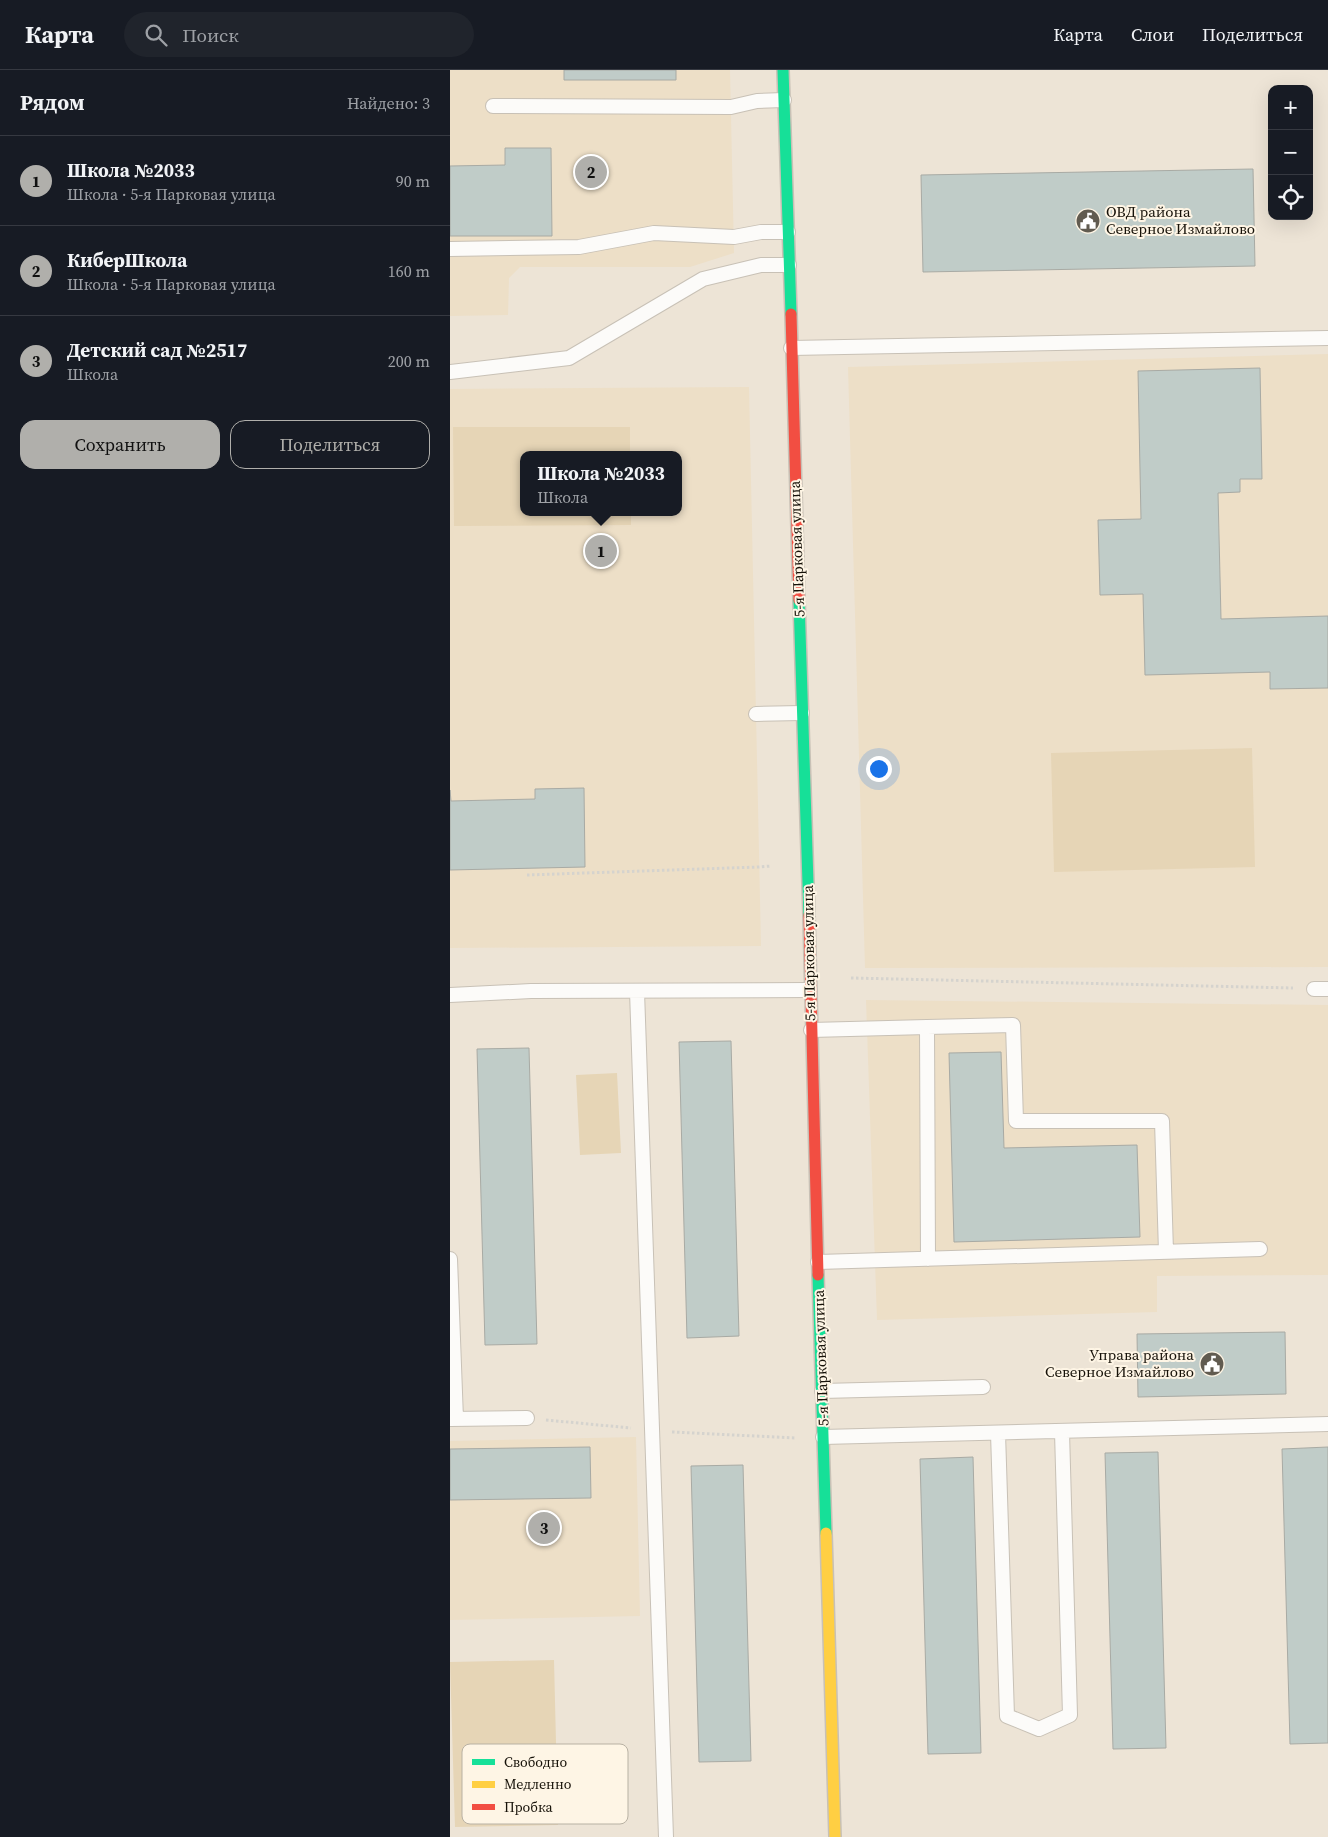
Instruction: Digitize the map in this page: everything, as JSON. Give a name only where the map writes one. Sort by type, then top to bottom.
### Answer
[{"type":"street","name":"5-я Парковая улица","points":[[783,70],[835,1837]]},
{"type":"lane","points":[[493,106],[731,107],[757,101],[784,100]]},
{"type":"lane","points":[[450,249],[579,247],[654,233],[734,237],[761,232],[788,232]]},
{"type":"lane","points":[[450,372],[569,358],[702,279],[761,265],[789,265]]},
{"type":"lane","points":[[791,348],[1328,338]]},
{"type":"lane","points":[[756,714],[802,713]]},
{"type":"lane","points":[[450,995],[531,991],[810,990]]},
{"type":"lane","points":[[637,991],[666,1837]]},
{"type":"lane","points":[[811,1030],[1014,1025],[1016,1121],[1162,1121],[1166,1252]]},
{"type":"lane","points":[[927,1027],[928,1259]]},
{"type":"lane","points":[[818,1262],[1260,1249]]},
{"type":"lane","points":[[450,1259],[453,1419],[528,1418]]},
{"type":"lane","points":[[822,1391],[983,1387]]},
{"type":"lane","points":[[823,1437],[1328,1424]]},
{"type":"lane","points":[[998,1433],[1007,1716],[1039,1729],[1070,1715],[1062,1432]]},
{"type":"path","points":[[527,875],[771,866]]},
{"type":"path","points":[[851,978],[1321,989]]},
{"type":"path","points":[[528,1418],[652,1431],[783,1438],[823,1437]]},
{"type":"shaded area","points":[[450,70],[564,70],[564,80],[676,80],[676,70],[730,70],[734,253],[690,267],[520,267],[509,278],[508,315],[450,316]]},
{"type":"shaded area","points":[[1328,354],[1328,967],[865,968],[848,367]]},
{"type":"shaded area","points":[[749,387],[761,946],[450,948],[450,389]]},
{"type":"shaded area","points":[[453,427],[630,427],[630,451],[520,451],[520,516],[631,516],[631,525],[454,526]]},
{"type":"shaded area","points":[[1252,748],[1255,867],[1054,872],[1051,753]]},
{"type":"shaded area","points":[[866,1000],[1328,1005],[1328,1275],[1157,1276],[1157,1312],[877,1320]]},
{"type":"shaded area","points":[[617,1073],[621,1153],[580,1155],[576,1075]]},
{"type":"shaded area","points":[[636,1437],[640,1616],[450,1620],[450,1441]]},
{"type":"shaded area","points":[[554,1660],[556,1744],[462,1744],[462,1824],[558,1825],[455,1827],[450,1662]]},
{"type":"building","points":[[564,70],[676,70],[676,80],[564,80]]},
{"type":"building","points":[[505,148],[551,148],[552,236],[450,236],[450,166],[505,165]]},
{"type":"building","name":"ОВД района Северное Измайлово","points":[[1253,169],[1255,266],[923,272],[921,175]]},
{"type":"building","points":[[1260,368],[1262,479],[1240,479],[1240,492],[1218,493],[1221,619],[1328,616],[1328,688],[1270,689],[1270,672],[1145,675],[1143,594],[1100,595],[1098,520],[1141,519],[1138,371]]},
{"type":"building","points":[[584,788],[585,867],[450,870],[450,790],[451,801],[535,799],[535,789]]},
{"type":"building","points":[[731,1041],[739,1336],[687,1338],[679,1042]]},
{"type":"building","points":[[529,1048],[537,1344],[485,1345],[477,1049]]},
{"type":"building","points":[[1001,1052],[1004,1148],[1137,1145],[1140,1237],[954,1242],[949,1053]]},
{"type":"building","name":"Управа района Северное Измайлово","points":[[1285,1332],[1286,1394],[1138,1397],[1137,1334]]},
{"type":"building","points":[[590,1447],[591,1498],[450,1500],[450,1449]]},
{"type":"building","points":[[1328,1447],[1328,1743],[1290,1744],[1282,1449]]},
{"type":"building","points":[[1158,1452],[1166,1748],[1113,1749],[1105,1453]]},
{"type":"building","points":[[973,1457],[981,1753],[928,1754],[920,1459]]},
{"type":"building","points":[[743,1465],[751,1761],[699,1762],[691,1466]]},
{"type":"traffic: fast","points":[[783,70],[791,314]]},
{"type":"traffic: fast","points":[[799,600],[809,915]]},
{"type":"traffic: fast","points":[[818,1275],[826,1533]]},
{"type":"traffic: slow","points":[[826,1533],[835,1837]]},
{"type":"traffic: jam","points":[[791,314],[799,600]]},
{"type":"traffic: jam","points":[[809,915],[818,1275]]},
{"type":"place","name":"КиберШкола","points":[[591,172]]},
{"type":"place","name":"ОВД района Северное Измайлово","points":[[1088,221]]},
{"type":"place","name":"Школа №2033","points":[[601,551]]},
{"type":"place","name":"Управа района Северное Измайлово","points":[[1212,1364]]},
{"type":"place","name":"Детский сад №2517","points":[[544,1528]]}]
